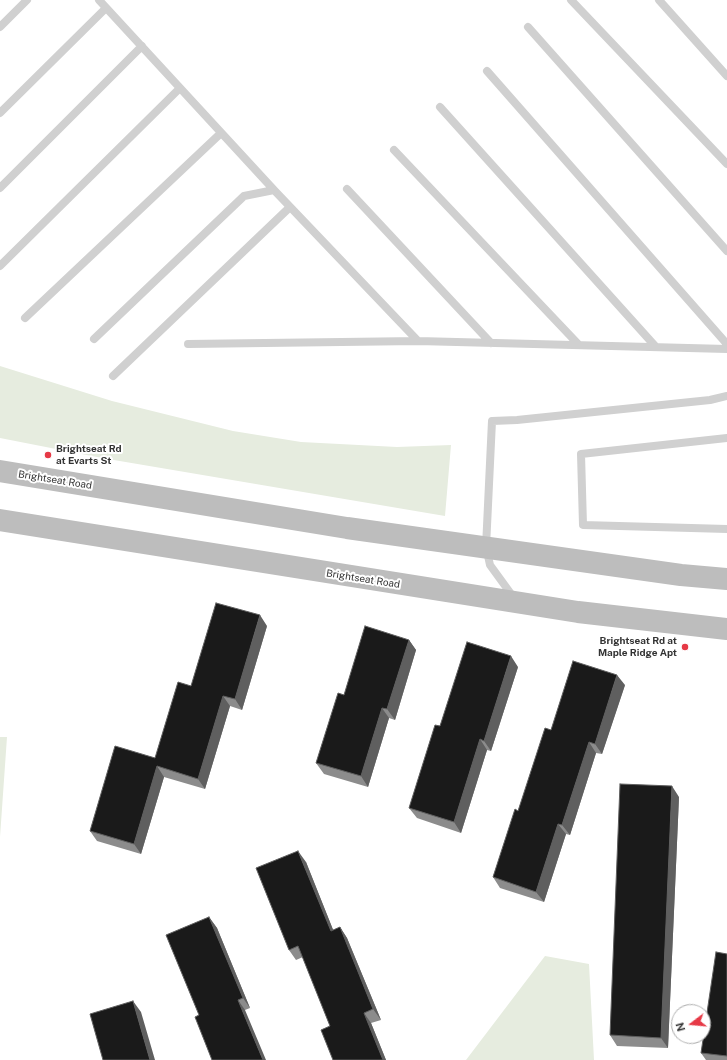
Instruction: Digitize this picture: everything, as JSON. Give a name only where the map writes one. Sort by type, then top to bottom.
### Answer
[{"type":"street","name":"Brightseat Road","points":[[0,472],[347,528],[681,575],[727,579]]},
{"type":"street","name":"Brightseat Road","points":[[0,520],[578,612],[727,629]]},
{"type":"lane","points":[[0,27],[27,0]]},
{"type":"lane","points":[[99,0],[274,190],[418,341]]},
{"type":"lane","points":[[571,0],[727,164]]},
{"type":"lane","points":[[659,0],[727,76]]},
{"type":"lane","points":[[0,113],[106,8]]},
{"type":"lane","points":[[528,27],[727,252]]},
{"type":"lane","points":[[0,188],[142,46]]},
{"type":"lane","points":[[487,71],[727,344]]},
{"type":"lane","points":[[0,266],[180,88]]},
{"type":"lane","points":[[440,107],[656,347]]},
{"type":"lane","points":[[25,318],[221,133]]},
{"type":"lane","points":[[394,150],[579,345]]},
{"type":"lane","points":[[347,189],[491,343]]},
{"type":"lane","points":[[94,339],[244,196],[274,190]]},
{"type":"lane","points":[[113,376],[290,207]]},
{"type":"lane","points":[[188,344],[418,341],[727,349]]},
{"type":"lane","points":[[518,603],[503,585],[490,565],[486,547],[492,421],[517,420],[656,406],[727,396]]},
{"type":"lane","points":[[727,438],[581,454],[583,525],[727,529]]},
{"type":"shaded area","points":[[0,366],[112,401],[233,431],[301,442],[397,447],[451,445],[445,516],[102,458],[0,438]]},
{"type":"shaded area","points":[[0,737],[7,737],[0,837]]},
{"type":"shaded area","points":[[545,956],[589,964],[594,1060],[466,1060]]},
{"type":"building","points":[[216,603],[260,615],[235,699],[223,696],[198,779],[157,766],[134,844],[90,831],[115,746],[155,758],[178,682],[191,686]]},
{"type":"building","points":[[365,626],[409,640],[387,709],[382,708],[361,776],[316,763],[338,693],[344,695]]},
{"type":"building","points":[[467,642],[511,656],[484,741],[480,739],[454,822],[409,808],[435,725],[440,726]]},
{"type":"building","points":[[573,661],[617,675],[595,744],[589,742],[562,825],[558,824],[536,892],[493,877],[515,809],[518,811],[545,728],[551,730]]},
{"type":"building","points":[[620,784],[672,786],[661,1038],[610,1035]]},
{"type":"building","points":[[298,851],[331,931],[340,927],[373,1009],[364,1013],[383,1060],[333,1060],[321,1030],[330,1026],[298,946],[289,950],[256,868]]},
{"type":"building","points":[[209,917],[243,998],[238,1000],[263,1060],[212,1060],[195,1017],[199,1015],[166,935]]},
{"type":"building","points":[[716,952],[727,954],[727,1056],[701,1053],[702,1044],[711,1044],[711,1004],[708,1004]]},
{"type":"building","points":[[133,1001],[150,1060],[103,1060],[90,1014]]},
{"type":"place","name":"Brightseat Rd at Evarts St","points":[[48,455]]},
{"type":"place","name":"Brightseat Rd at Maple Ridge Apt","points":[[685,647]]}]
